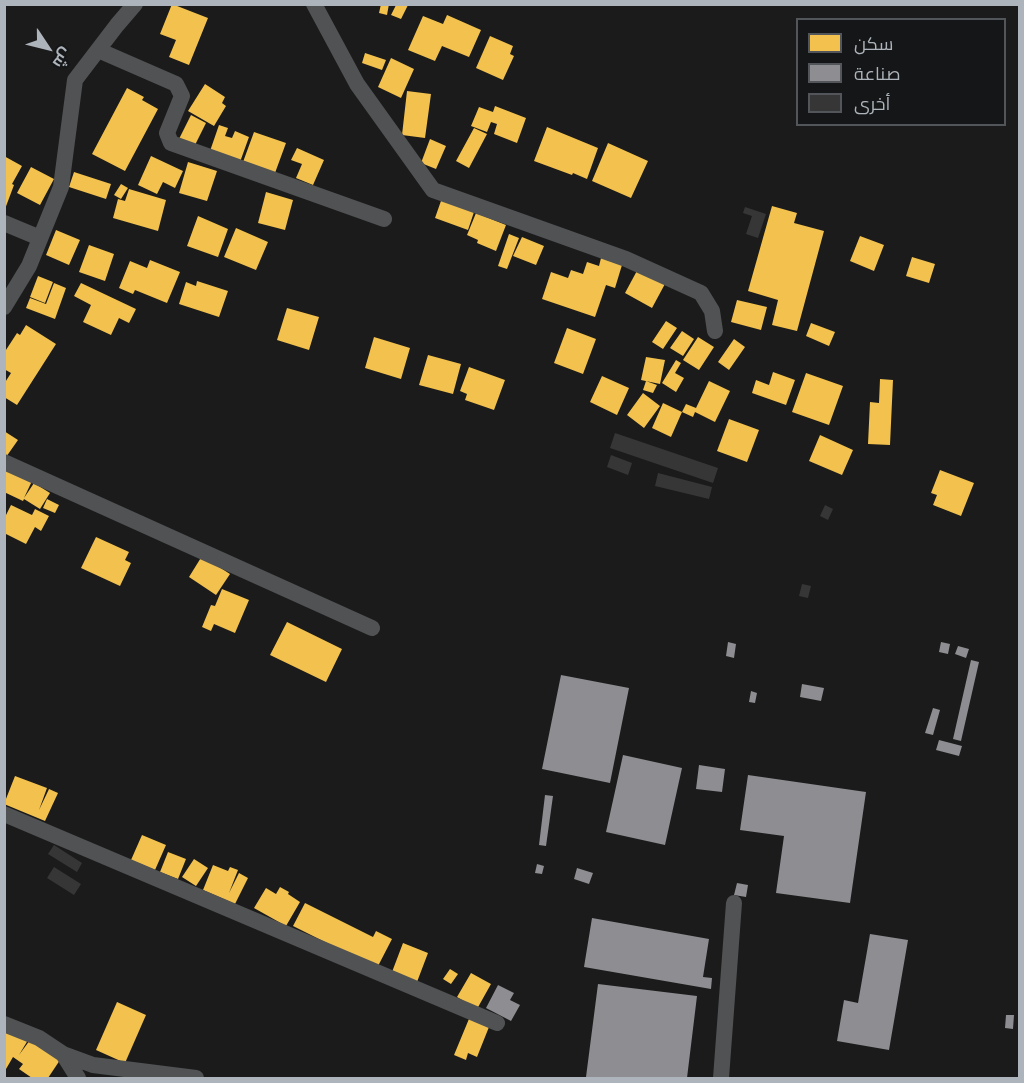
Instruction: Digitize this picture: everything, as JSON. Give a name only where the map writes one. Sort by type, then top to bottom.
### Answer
[{"type":"street","points":[[4,307],[29,266],[61,187],[75,80],[135,4]]},
{"type":"street","points":[[314,4],[357,84],[433,190],[626,259],[701,293],[712,311],[715,331]]},
{"type":"street","points":[[98,50],[176,84],[182,96],[167,133],[171,143],[384,219]]},
{"type":"street","points":[[4,223],[40,238]]},
{"type":"street","points":[[4,462],[372,628]]},
{"type":"street","points":[[4,814],[496,1023]]},
{"type":"street","points":[[721,1078],[734,903]]},
{"type":"street","points":[[4,1024],[39,1038],[63,1054],[93,1065],[196,1078]]},
{"type":"street","points":[[63,1054],[78,1078]]},
{"type":"building: سكن","points":[[172,4],[208,18],[189,65],[169,57],[176,40],[160,34]]},
{"type":"building: سكن","points":[[381,4],[389,4],[387,15],[379,13]]},
{"type":"building: سكن","points":[[396,5],[408,5],[401,19],[391,15]]},
{"type":"building: سكن","points":[[447,15],[481,30],[469,57],[442,46],[435,61],[408,50],[423,16],[443,24]]},
{"type":"building: سكن","points":[[490,36],[513,46],[510,54],[514,56],[503,80],[476,68]]},
{"type":"building: سكن","points":[[365,53],[386,60],[382,70],[362,63]]},
{"type":"building: سكن","points":[[391,58],[414,69],[401,98],[378,87]]},
{"type":"building: سكن","points":[[205,84],[225,97],[222,103],[226,106],[214,126],[188,111]]},
{"type":"building: سكن","points":[[127,88],[144,97],[142,100],[158,109],[125,171],[92,154]]},
{"type":"building: سكن","points":[[407,91],[431,94],[425,138],[402,135]]},
{"type":"building: سكن","points":[[495,106],[526,118],[517,143],[494,134],[497,124],[491,122],[487,132],[471,126],[479,107],[493,112]]},
{"type":"building: سكن","points":[[191,115],[206,123],[194,147],[179,139]]},
{"type":"building: سكن","points":[[219,125],[228,128],[225,136],[232,138],[235,131],[249,137],[240,162],[210,151]]},
{"type":"building: سكن","points":[[547,127],[598,148],[587,179],[534,161]]},
{"type":"building: سكن","points":[[474,128],[487,134],[469,168],[456,161]]},
{"type":"building: سكن","points":[[254,132],[286,143],[275,173],[243,162]]},
{"type":"building: سكن","points":[[430,139],[446,146],[436,169],[421,163]]},
{"type":"building: سكن","points":[[608,143],[648,161],[631,198],[592,181]]},
{"type":"building: سكن","points":[[297,148],[324,160],[313,185],[296,178],[302,164],[291,160]]},
{"type":"building: سكن","points":[[4,156],[22,166],[12,184],[14,185],[5,209]]},
{"type":"building: سكن","points":[[151,156],[183,171],[175,188],[163,182],[157,194],[138,185]]},
{"type":"building: سكن","points":[[188,162],[217,171],[207,201],[179,193]]},
{"type":"building: سكن","points":[[31,167],[54,179],[40,205],[17,193]]},
{"type":"building: سكن","points":[[74,172],[111,184],[106,199],[69,187]]},
{"type":"building: سكن","points":[[121,184],[128,188],[121,199],[114,195]]},
{"type":"building: سكن","points":[[129,189],[166,200],[158,231],[113,218],[118,199],[125,201]]},
{"type":"building: سكن","points":[[266,192],[293,200],[285,230],[258,223]]},
{"type":"building: سكن","points":[[442,198],[475,209],[468,230],[435,218]]},
{"type":"building: سكن","points":[[772,206],[797,213],[794,223],[824,231],[797,331],[772,325],[778,300],[748,291]]},
{"type":"building: سكن","points":[[476,213],[506,225],[496,251],[477,243],[478,240],[467,235]]},
{"type":"building: سكن","points":[[198,216],[228,229],[218,257],[187,246]]},
{"type":"building: سكن","points":[[236,228],[268,242],[256,270],[224,257]]},
{"type":"building: سكن","points":[[56,230],[80,240],[69,265],[46,255]]},
{"type":"building: سكن","points":[[509,234],[519,238],[507,269],[498,266]]},
{"type":"building: سكن","points":[[860,236],[884,245],[874,271],[850,261]]},
{"type":"building: سكن","points":[[522,237],[544,246],[536,265],[513,256]]},
{"type":"building: سكن","points":[[89,245],[114,254],[105,281],[79,272]]},
{"type":"building: سكن","points":[[912,257],[935,264],[929,283],[906,276]]},
{"type":"building: سكن","points":[[601,258],[622,265],[615,288],[606,285],[595,317],[542,299],[551,272],[568,278],[571,270],[583,274],[587,262],[599,266]]},
{"type":"building: سكن","points":[[150,260],[180,272],[167,303],[135,290],[133,294],[119,288],[130,261],[147,268]]},
{"type":"building: سكن","points":[[639,267],[666,282],[652,308],[625,293]]},
{"type":"building: سكن","points":[[38,276],[53,282],[45,303],[30,297]]},
{"type":"building: سكن","points":[[197,281],[228,291],[219,317],[179,304],[186,282],[196,286]]},
{"type":"building: سكن","points":[[54,283],[66,288],[55,319],[26,308],[30,298],[46,304]]},
{"type":"building: سكن","points":[[81,283],[136,309],[129,323],[119,318],[111,335],[83,322],[91,305],[74,296]]},
{"type":"building: سكن","points":[[737,300],[767,307],[761,330],[731,322]]},
{"type":"building: سكن","points":[[287,308],[319,317],[309,350],[277,340]]},
{"type":"building: سكن","points":[[666,321],[677,328],[663,349],[652,342]]},
{"type":"building: سكن","points":[[811,323],[835,332],[829,346],[806,336]]},
{"type":"building: سكن","points":[[26,325],[56,344],[17,405],[4,397],[4,384],[11,373],[4,369],[4,353],[17,333],[20,335]]},
{"type":"building: سكن","points":[[567,328],[596,339],[583,374],[554,363]]},
{"type":"building: سكن","points":[[682,331],[694,339],[683,356],[670,348]]},
{"type":"building: سكن","points":[[374,337],[410,348],[401,379],[365,368]]},
{"type":"building: سكن","points":[[698,337],[714,347],[699,370],[683,360]]},
{"type":"building: سكن","points":[[734,339],[745,347],[729,370],[718,362]]},
{"type":"building: سكن","points":[[428,355],[461,364],[453,394],[419,385]]},
{"type":"building: سكن","points":[[646,357],[665,360],[660,384],[641,380]]},
{"type":"building: سكن","points":[[676,360],[681,363],[675,373],[684,378],[676,392],[662,383]]},
{"type":"building: سكن","points":[[469,367],[505,380],[494,410],[465,400],[467,394],[460,391]]},
{"type":"building: سكن","points":[[773,372],[795,380],[786,405],[752,393],[756,380],[769,385]]},
{"type":"building: سكن","points":[[806,373],[843,386],[829,425],[792,412]]},
{"type":"building: سكن","points":[[602,376],[629,388],[617,415],[590,402]]},
{"type":"building: سكن","points":[[880,379],[893,380],[890,445],[868,444],[870,402],[879,403]]},
{"type":"building: سكن","points":[[646,381],[657,385],[653,393],[643,390]]},
{"type":"building: سكن","points":[[709,381],[730,391],[715,422],[695,412],[693,417],[682,412],[686,404],[696,408]]},
{"type":"building: سكن","points":[[643,393],[660,406],[644,428],[627,415]]},
{"type":"building: سكن","points":[[663,403],[682,412],[671,437],[652,428]]},
{"type":"building: سكن","points":[[729,419],[759,430],[747,462],[717,451]]},
{"type":"building: سكن","points":[[4,431],[18,440],[4,460]]},
{"type":"building: سكن","points":[[820,435],[853,450],[842,475],[809,461]]},
{"type":"building: سكن","points":[[4,468],[32,481],[24,498],[34,483],[50,493],[40,509],[24,499],[23,501],[4,492]]},
{"type":"building: سكن","points":[[940,470],[974,483],[961,516],[933,505],[937,495],[931,493]]},
{"type":"building: سكن","points":[[47,499],[59,505],[55,513],[43,508]]},
{"type":"building: سكن","points":[[11,505],[32,515],[35,509],[49,516],[41,531],[35,527],[26,544],[4,533],[4,519]]},
{"type":"building: سكن","points":[[96,537],[129,552],[125,560],[131,563],[120,586],[81,568]]},
{"type":"building: سكن","points":[[202,556],[230,574],[216,595],[189,577]]},
{"type":"building: سكن","points":[[222,589],[249,600],[235,633],[214,624],[211,631],[202,627],[211,605],[215,606]]},
{"type":"building: سكن","points":[[287,622],[342,649],[326,682],[270,655]]},
{"type":"building: سكن","points":[[15,776],[47,788],[39,810],[49,789],[58,793],[45,821],[4,804]]},
{"type":"building: سكن","points":[[142,835],[166,845],[155,870],[131,860]]},
{"type":"building: سكن","points":[[168,852],[186,859],[178,879],[160,872]]},
{"type":"building: سكن","points":[[194,859],[208,868],[196,886],[182,877]]},
{"type":"building: سكن","points":[[213,865],[228,871],[230,867],[238,870],[229,893],[239,873],[248,878],[235,904],[203,890]]},
{"type":"building: سكن","points":[[280,887],[300,902],[286,926],[254,908],[266,888],[276,894]]},
{"type":"building: سكن","points":[[305,903],[373,937],[376,931],[392,939],[377,968],[293,926]]},
{"type":"building: سكن","points":[[403,943],[428,953],[417,982],[392,972]]},
{"type":"building: سكن","points":[[450,969],[458,974],[451,984],[443,979]]},
{"type":"building: سكن","points":[[471,973],[491,984],[477,1009],[457,997]]},
{"type":"building: سكن","points":[[117,1002],[146,1015],[125,1063],[96,1050]]},
{"type":"building: سكن","points":[[471,1014],[491,1022],[477,1057],[468,1053],[466,1060],[454,1055]]},
{"type":"building: سكن","points":[[4,1026],[28,1040],[19,1055],[30,1040],[60,1060],[48,1078],[32,1078],[19,1069],[23,1064],[13,1057],[6,1069],[4,1068]]},
{"type":"building: صناعة","points":[[728,642],[736,644],[734,658],[726,656]]},
{"type":"building: صناعة","points":[[941,642],[950,644],[948,654],[939,652]]},
{"type":"building: صناعة","points":[[958,646],[969,649],[966,658],[955,654]]},
{"type":"building: صناعة","points":[[971,660],[979,662],[961,741],[953,739]]},
{"type":"building: صناعة","points":[[561,675],[629,688],[610,783],[542,769]]},
{"type":"building: صناعة","points":[[802,684],[824,688],[821,701],[800,697]]},
{"type":"building: صناعة","points":[[751,691],[757,693],[755,703],[749,702]]},
{"type":"building: صناعة","points":[[933,708],[940,710],[933,735],[925,733]]},
{"type":"building: صناعة","points":[[939,740],[962,746],[959,756],[936,750]]},
{"type":"building: صناعة","points":[[623,755],[682,768],[665,845],[606,832]]},
{"type":"building: صناعة","points":[[699,765],[725,769],[722,792],[696,789]]},
{"type":"building: صناعة","points":[[748,775],[866,792],[850,903],[776,893],[784,836],[740,830]]},
{"type":"building: صناعة","points":[[545,795],[553,796],[546,846],[539,845]]},
{"type":"building: صناعة","points":[[537,864],[544,866],[542,874],[535,873]]},
{"type":"building: صناعة","points":[[577,868],[593,873],[589,884],[574,879]]},
{"type":"building: صناعة","points":[[737,883],[748,885],[746,897],[734,895]]},
{"type":"building: صناعة","points":[[592,918],[709,939],[703,977],[712,978],[711,989],[584,967]]},
{"type":"building: صناعة","points":[[870,934],[908,940],[889,1050],[837,1041],[844,1000],[858,1003]]},
{"type":"building: صناعة","points":[[598,984],[697,996],[687,1078],[586,1077]]},
{"type":"building: صناعة","points":[[498,985],[514,993],[510,1000],[520,1005],[511,1021],[486,1008]]},
{"type":"building: صناعة","points":[[1006,1015],[1014,1015],[1013,1029],[1005,1028]]},
{"type":"building: أخرى","points":[[745,207],[766,214],[758,238],[746,234],[752,216],[743,213]]},
{"type":"building: أخرى","points":[[615,433],[718,468],[713,483],[610,448]]},
{"type":"building: أخرى","points":[[611,455],[632,463],[628,475],[607,467]]},
{"type":"building: أخرى","points":[[658,473],[712,487],[709,499],[655,486]]},
{"type":"building: أخرى","points":[[825,505],[833,509],[828,520],[820,516]]},
{"type":"building: أخرى","points":[[802,584],[811,586],[808,598],[799,596]]},
{"type":"building: أخرى","points":[[54,845],[82,863],[77,872],[48,854]]},
{"type":"building: أخرى","points":[[54,867],[81,884],[74,895],[47,878]]}]
